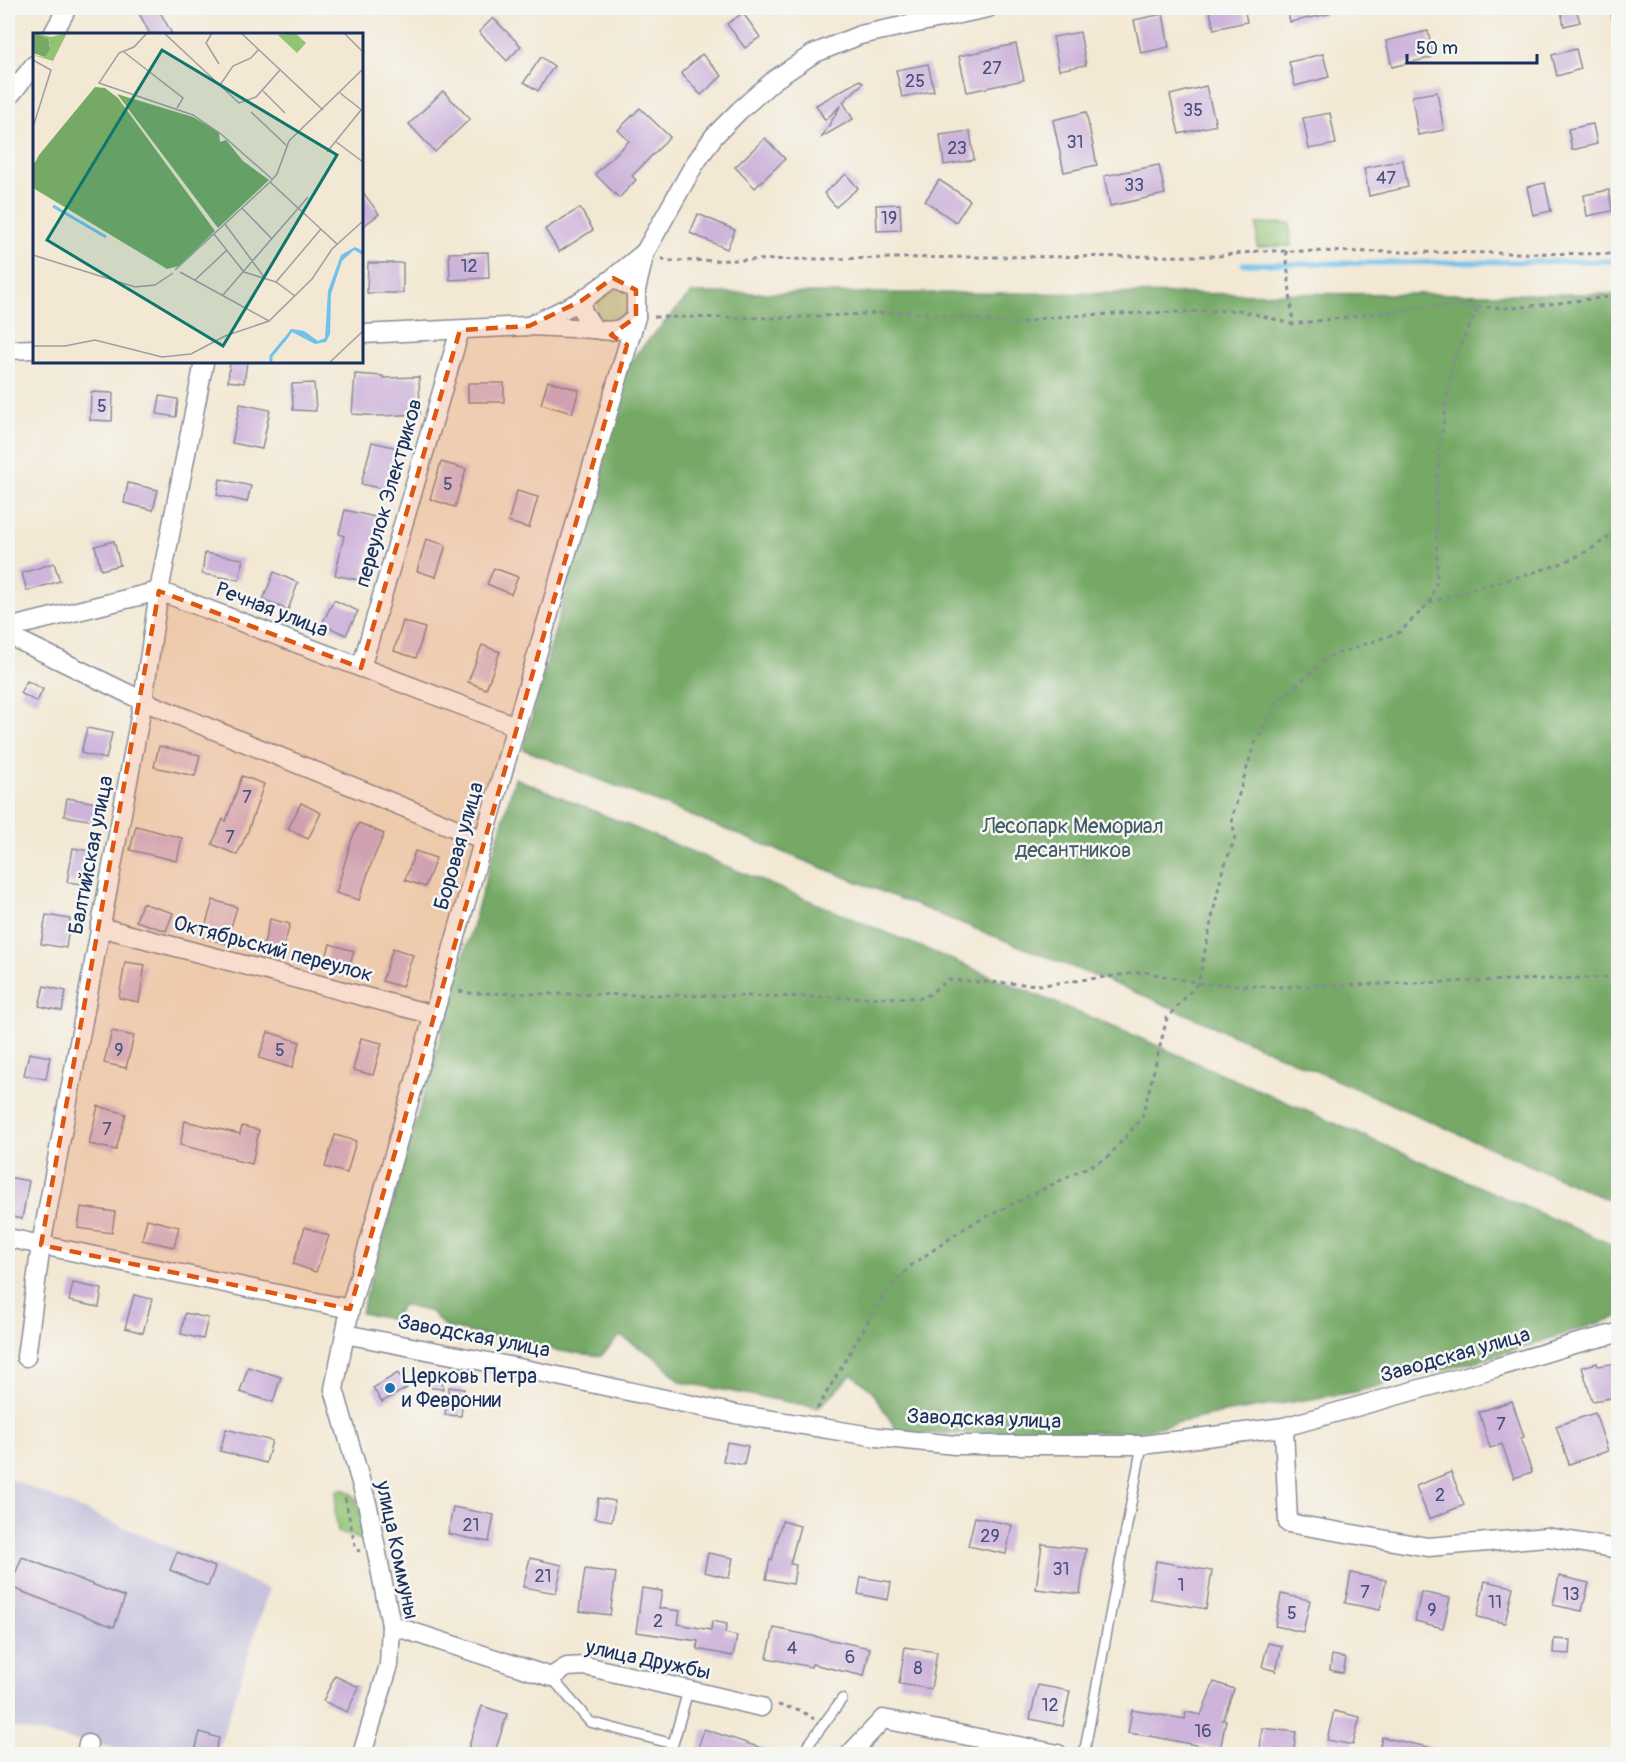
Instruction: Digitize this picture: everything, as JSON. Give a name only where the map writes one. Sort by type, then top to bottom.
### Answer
[{"type":"street","points":[[54,33],[67,8]]},
{"type":"street","points":[[363,334],[529,326],[600,331],[620,330],[636,317],[636,290],[645,252],[694,165],[714,136],[740,110],[774,81],[813,54],[860,35],[988,8]]},
{"type":"street","points":[[8,98],[33,66]]},
{"type":"street","points":[[529,326],[581,301],[645,252]]},
{"type":"street","points":[[613,278],[636,290]]},
{"type":"street","points":[[581,301],[583,312],[600,331],[627,345]]},
{"type":"street","name":"Боровая улица","points":[[334,1389],[350,1309],[516,726],[636,317]]},
{"type":"street","name":"переулок Электриков","points":[[361,668],[460,330]]},
{"type":"street","points":[[8,350],[33,349]]},
{"type":"street","name":"Балтийская улица","points":[[26,1357],[41,1245],[143,701],[159,591],[204,363]]},
{"type":"street","points":[[8,628],[159,591]]},
{"type":"street","name":"Речная улица","points":[[159,591],[516,726]]},
{"type":"street","points":[[8,636],[143,701],[484,840]]},
{"type":"street","name":"Октябрьский переулок","points":[[100,927],[434,1015]]},
{"type":"street","points":[[8,1238],[350,1309]]},
{"type":"street","name":"Заводская улица","points":[[345,1334],[540,1372],[735,1414],[878,1437],[955,1445],[1142,1445],[1284,1427],[1574,1344],[1618,1334]]},
{"type":"street","name":"улица Коммуны","points":[[334,1389],[368,1507],[392,1625],[389,1665],[362,1755]]},
{"type":"street","points":[[1284,1427],[1288,1522],[1428,1547],[1546,1536],[1618,1549]]},
{"type":"street","points":[[392,1625],[551,1677]]},
{"type":"street","name":"улица Дружбы","points":[[551,1677],[567,1667],[586,1666],[762,1707]]},
{"type":"street","points":[[850,1755],[884,1719],[1058,1755]]},
{"type":"lane","points":[[1616,8],[1618,22]]},
{"type":"lane","points":[[1084,1755],[1142,1445]]},
{"type":"lane","points":[[551,1677],[590,1722],[673,1744],[688,1691]]},
{"type":"lane","points":[[803,1755],[842,1699]]},
{"type":"path","points":[[645,252],[667,261],[1218,256],[1259,251],[1618,254]]},
{"type":"path","points":[[1286,251],[1293,324]]},
{"type":"path","points":[[636,317],[778,318],[909,312],[1018,324],[1044,318],[1085,315],[1239,310],[1293,324],[1435,306],[1514,308],[1618,296]]},
{"type":"path","points":[[808,1425],[884,1294],[913,1264],[968,1226],[1108,1156],[1143,1118],[1167,1018],[1198,983],[1222,872],[1234,838],[1232,817],[1254,745],[1278,702],[1328,657],[1400,632],[1429,603],[1437,581],[1436,495],[1439,452],[1452,364],[1478,307]]},
{"type":"path","points":[[1429,603],[1482,586],[1544,571],[1604,542],[1618,528]]},
{"type":"path","points":[[442,988],[469,993],[924,998],[948,980],[1042,985],[1144,972],[1198,983],[1275,987],[1618,977]]},
{"type":"path","points":[[345,1498],[353,1537]]},
{"type":"path","points":[[762,1707],[769,1703],[800,1710],[824,1724]]},
{"type":"highlighted area","points":[[613,278],[636,290],[636,317],[611,335],[627,345],[350,1309],[41,1245],[159,591],[361,668],[460,330],[529,326],[581,301]]},
{"type":"shaded area","points":[[8,1478],[269,1589],[217,1754],[143,1754],[8,1727]]},
{"type":"green space","points":[[1290,223],[1291,246],[1257,247],[1257,224]]},
{"type":"green space","points":[[614,287],[626,290],[633,303],[625,319],[607,322],[598,316],[598,300]]},
{"type":"green space","name":"Лесопарк Мемориал десантников","points":[[691,293],[1618,294],[1618,1204],[1145,996],[523,749],[627,364]]},
{"type":"green space","points":[[515,778],[1135,1036],[1618,1246],[1618,1317],[1488,1358],[1355,1392],[1223,1413],[1135,1432],[899,1434],[872,1391],[852,1374],[819,1408],[681,1382],[657,1358],[620,1336],[601,1356],[560,1351],[445,1327],[431,1312],[402,1305],[393,1320],[361,1313]]},
{"type":"green space","points":[[341,1489],[353,1496],[357,1502],[365,1541],[338,1532],[335,1513],[337,1491]]},
{"type":"building","points":[[149,8],[158,8],[171,33],[149,33],[139,13]]},
{"type":"building","points":[[1209,8],[1244,8],[1247,22],[1214,29]]},
{"type":"building","points":[[1287,8],[1328,8],[1329,14],[1290,22]]},
{"type":"building","points":[[1576,8],[1580,22],[1564,26],[1561,11]]},
{"type":"building","points":[[743,13],[760,37],[745,48],[727,24]]},
{"type":"building","points":[[1163,14],[1169,47],[1141,53],[1134,20]]},
{"type":"building","points":[[493,18],[521,46],[507,61],[479,32]]},
{"type":"building","points":[[1428,31],[1433,57],[1392,67],[1386,41]]},
{"type":"building","points":[[1080,32],[1086,65],[1059,70],[1053,37]]},
{"type":"building","points":[[1016,44],[1024,80],[967,92],[959,56]]},
{"type":"building","points":[[1576,49],[1581,69],[1557,76],[1552,55]]},
{"type":"building","points":[[702,54],[722,76],[701,95],[681,73]]},
{"type":"building","points":[[1323,54],[1329,77],[1295,86],[1289,62]]},
{"type":"building","points":[[541,57],[554,66],[538,91],[524,82]]},
{"type":"building","points":[[928,64],[934,91],[902,97],[896,70]]},
{"type":"building","points":[[860,80],[863,83],[843,102],[853,119],[822,137],[841,105],[825,120],[816,105]]},
{"type":"building","points":[[1206,86],[1216,125],[1179,134],[1170,95]]},
{"type":"building","points":[[443,91],[470,119],[435,152],[409,124]]},
{"type":"building","points":[[1437,92],[1444,130],[1418,135],[1412,96]]},
{"type":"building","points":[[640,108],[670,137],[632,176],[636,180],[619,198],[595,174],[629,141],[618,130]]},
{"type":"building","points":[[1086,112],[1097,165],[1064,172],[1053,120]]},
{"type":"building","points":[[1330,113],[1336,144],[1309,149],[1303,118]]},
{"type":"building","points":[[1593,124],[1597,144],[1572,150],[1568,129]]},
{"type":"building","points":[[970,131],[974,160],[944,165],[940,135]]},
{"type":"building","points":[[765,138],[785,159],[755,188],[735,167]]},
{"type":"building","points":[[1403,160],[1408,187],[1369,196],[1364,168]]},
{"type":"building","points":[[1159,165],[1165,194],[1110,206],[1104,176]]},
{"type":"building","points":[[846,174],[858,188],[836,207],[824,193]]},
{"type":"building","points":[[939,180],[970,200],[956,222],[925,201]]},
{"type":"building","points":[[1545,183],[1551,211],[1533,215],[1527,187]]},
{"type":"building","points":[[1609,190],[1612,211],[1587,216],[1584,195]]},
{"type":"building","points":[[363,192],[379,214],[363,226]]},
{"type":"building","points":[[900,204],[901,230],[877,231],[876,205]]},
{"type":"building","points":[[580,208],[593,230],[559,252],[545,229]]},
{"type":"building","points":[[698,214],[735,230],[727,249],[690,233]]},
{"type":"building","points":[[488,252],[489,278],[450,280],[449,253]]},
{"type":"building","points":[[368,263],[403,263],[403,293],[367,293]]},
{"type":"building","points":[[230,363],[247,363],[244,383],[228,381]]},
{"type":"building","points":[[355,374],[383,376],[383,378],[419,377],[420,414],[380,416],[352,414]]},
{"type":"building","points":[[548,381],[579,390],[572,413],[541,404]]},
{"type":"building","points":[[314,383],[316,411],[293,410],[292,384]]},
{"type":"building","points":[[468,383],[504,383],[504,402],[468,402]]},
{"type":"building","points":[[91,392],[113,393],[112,421],[90,420]]},
{"type":"building","points":[[160,396],[178,399],[176,417],[157,414]]},
{"type":"building","points":[[240,404],[270,410],[262,449],[232,443]]},
{"type":"building","points":[[372,442],[398,448],[388,490],[361,484]]},
{"type":"building","points":[[441,462],[466,469],[455,507],[430,499]]},
{"type":"building","points":[[220,479],[251,486],[247,502],[217,495]]},
{"type":"building","points":[[128,483],[158,490],[153,510],[124,503]]},
{"type":"building","points":[[517,491],[538,497],[529,528],[508,522]]},
{"type":"building","points":[[345,510],[379,518],[373,543],[371,542],[363,581],[335,575],[344,536],[339,534]]},
{"type":"building","points":[[426,539],[446,545],[436,577],[417,571]]},
{"type":"building","points":[[114,541],[120,565],[101,570],[95,546]]},
{"type":"building","points":[[205,553],[243,559],[239,580],[202,574]]},
{"type":"building","points":[[54,563],[60,581],[27,591],[22,573]]},
{"type":"building","points":[[494,568],[518,577],[511,594],[487,584]]},
{"type":"building","points":[[274,572],[298,583],[288,610],[263,600]]},
{"type":"building","points":[[334,600],[358,611],[346,635],[322,624]]},
{"type":"building","points":[[403,621],[425,628],[416,658],[394,651]]},
{"type":"building","points":[[482,645],[500,652],[486,689],[468,682]]},
{"type":"building","points":[[27,681],[43,689],[37,702],[20,693]]},
{"type":"building","points":[[87,728],[112,733],[106,759],[81,753]]},
{"type":"building","points":[[159,746],[200,755],[195,776],[154,767]]},
{"type":"building","points":[[242,776],[264,784],[237,855],[212,844],[223,819],[226,821]]},
{"type":"building","points":[[67,798],[97,803],[94,821],[64,816]]},
{"type":"building","points":[[301,803],[321,813],[308,839],[288,829]]},
{"type":"building","points":[[359,823],[384,834],[359,900],[336,893],[351,841]]},
{"type":"building","points":[[136,826],[182,838],[177,861],[130,850]]},
{"type":"building","points":[[73,848],[89,851],[83,884],[67,882]]},
{"type":"building","points":[[415,851],[436,858],[425,887],[405,880]]},
{"type":"building","points":[[213,900],[237,907],[226,944],[202,937]]},
{"type":"building","points":[[142,903],[173,913],[166,931],[136,921]]},
{"type":"building","points":[[46,915],[70,919],[66,948],[41,944]]},
{"type":"building","points":[[270,919],[290,924],[281,956],[262,951]]},
{"type":"building","points":[[330,944],[354,951],[349,968],[325,961]]},
{"type":"building","points":[[393,948],[413,955],[402,987],[382,981]]},
{"type":"building","points":[[125,962],[145,965],[139,1002],[119,998]]},
{"type":"building","points":[[44,986],[66,991],[62,1011],[39,1006]]},
{"type":"building","points":[[112,1031],[134,1036],[126,1068],[104,1063]]},
{"type":"building","points":[[268,1032],[300,1042],[292,1068],[259,1058]]},
{"type":"building","points":[[361,1038],[382,1043],[373,1075],[353,1070]]},
{"type":"building","points":[[29,1053],[50,1057],[46,1079],[24,1075]]},
{"type":"building","points":[[98,1106],[126,1114],[116,1150],[89,1144]]},
{"type":"building","points":[[185,1121],[240,1134],[242,1126],[259,1130],[252,1164],[180,1145]]},
{"type":"building","points":[[335,1135],[356,1141],[347,1173],[325,1167]]},
{"type":"building","points":[[8,1177],[29,1181],[22,1219],[8,1216]]},
{"type":"building","points":[[81,1207],[115,1212],[112,1233],[78,1228]]},
{"type":"building","points":[[147,1219],[179,1227],[174,1247],[142,1240]]},
{"type":"building","points":[[305,1227],[329,1236],[316,1272],[293,1264]]},
{"type":"building","points":[[73,1283],[102,1289],[99,1307],[69,1301]]},
{"type":"building","points":[[134,1295],[152,1299],[143,1333],[125,1328]]},
{"type":"building","points":[[185,1313],[208,1318],[203,1339],[181,1334]]},
{"type":"building","points":[[1597,1363],[1598,1366],[1618,1363],[1618,1397],[1592,1401],[1582,1367]]},
{"type":"building","points":[[248,1367],[281,1377],[273,1402],[240,1392]]},
{"type":"building","name":"Церковь Петра и Февронии","points":[[398,1373],[407,1388],[382,1402],[373,1388]]},
{"type":"building","points":[[434,1373],[441,1376],[443,1389],[432,1388],[426,1382],[429,1375]]},
{"type":"building","points":[[449,1387],[464,1389],[461,1416],[445,1415]]},
{"type":"building","points":[[1512,1401],[1524,1437],[1520,1438],[1532,1472],[1514,1478],[1502,1444],[1490,1448],[1479,1412]]},
{"type":"building","points":[[1595,1413],[1608,1451],[1569,1464],[1556,1426]]},
{"type":"building","points":[[226,1429],[272,1441],[266,1463],[220,1451]]},
{"type":"building","points":[[727,1442],[748,1446],[744,1465],[723,1461]]},
{"type":"building","points":[[1451,1472],[1464,1505],[1429,1519],[1416,1486]]},
{"type":"building","points":[[598,1498],[615,1501],[612,1521],[595,1518]]},
{"type":"building","points":[[453,1507],[494,1515],[489,1542],[448,1534]]},
{"type":"building","points":[[975,1517],[1012,1525],[1006,1554],[968,1546]]},
{"type":"building","points":[[782,1521],[800,1526],[790,1564],[796,1565],[793,1584],[766,1579]]},
{"type":"building","points":[[1042,1544],[1086,1549],[1080,1594],[1036,1589]]},
{"type":"building","points":[[177,1552],[215,1567],[208,1586],[170,1570]]},
{"type":"building","points":[[708,1553],[733,1558],[729,1578],[704,1572]]},
{"type":"building","points":[[22,1557],[125,1597],[114,1627],[10,1587]]},
{"type":"building","points":[[530,1558],[562,1565],[556,1593],[523,1587]]},
{"type":"building","points":[[1156,1561],[1212,1571],[1206,1609],[1150,1599]]},
{"type":"building","points":[[585,1569],[616,1573],[610,1615],[579,1611]]},
{"type":"building","points":[[1351,1573],[1386,1580],[1380,1610],[1345,1603]]},
{"type":"building","points":[[1559,1576],[1589,1583],[1582,1611],[1553,1605]]},
{"type":"building","points":[[861,1577],[891,1582],[888,1600],[858,1594]]},
{"type":"building","points":[[1485,1581],[1513,1587],[1505,1623],[1477,1617]]},
{"type":"building","points":[[642,1588],[662,1591],[659,1608],[680,1611],[678,1624],[711,1630],[712,1621],[727,1624],[725,1633],[737,1636],[733,1656],[697,1649],[698,1641],[636,1632]]},
{"type":"building","points":[[1421,1592],[1450,1598],[1443,1628],[1415,1621]]},
{"type":"building","points":[[1281,1594],[1310,1600],[1303,1632],[1275,1626]]},
{"type":"building","points":[[774,1628],[870,1648],[864,1676],[812,1664],[811,1667],[767,1658]]},
{"type":"building","points":[[1554,1639],[1571,1640],[1570,1654],[1553,1653]]},
{"type":"building","points":[[1268,1643],[1282,1646],[1276,1671],[1262,1667]]},
{"type":"building","points":[[905,1647],[937,1652],[931,1689],[899,1684]]},
{"type":"building","points":[[1332,1655],[1346,1658],[1343,1673],[1330,1670]]},
{"type":"building","points":[[335,1676],[359,1687],[347,1712],[323,1701]]},
{"type":"building","points":[[1214,1682],[1234,1689],[1223,1720],[1226,1720],[1220,1750],[1128,1733],[1132,1710],[1185,1719],[1186,1712],[1201,1715]]},
{"type":"building","points":[[1038,1685],[1070,1691],[1063,1726],[1030,1719]]},
{"type":"building","points":[[482,1706],[507,1714],[494,1755],[466,1755]]},
{"type":"building","points":[[1334,1711],[1360,1717],[1353,1745],[1327,1740]]},
{"type":"building","points":[[1262,1728],[1296,1732],[1293,1755],[1260,1750]]},
{"type":"building","points":[[704,1729],[773,1752],[772,1755],[696,1755]]},
{"type":"building","points":[[200,1732],[219,1738],[214,1755],[194,1755]]},
{"type":"building","points":[[1382,1737],[1433,1748],[1432,1755],[1378,1755]]},
{"type":"waterway","points":[[1243,264],[1618,261]]},
{"type":"place","name":"Церковь Петра и Февронии","points":[[390,1388]]}]
